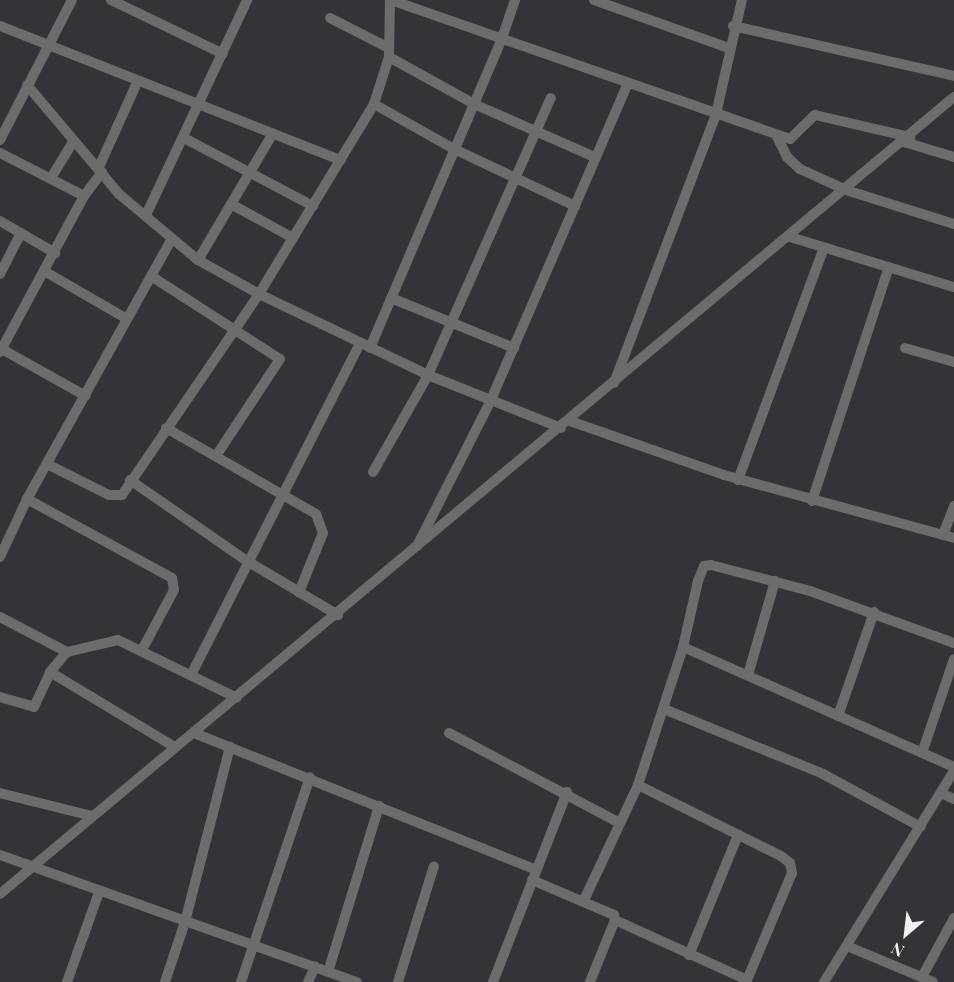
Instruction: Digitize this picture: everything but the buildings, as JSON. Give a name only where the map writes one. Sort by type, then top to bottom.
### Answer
[{"type":"street","points":[[0,140],[45,46],[72,0]]},
{"type":"street","points":[[111,0],[223,54]]},
{"type":"street","points":[[47,464],[116,498],[122,495],[130,480],[259,294],[374,104],[389,52],[391,0],[502,38],[627,85],[789,139],[796,136],[803,123],[815,115],[907,139],[954,157]]},
{"type":"street","points":[[191,675],[282,493],[391,298],[502,38],[515,0]]},
{"type":"street","points":[[594,0],[609,2],[729,48]]},
{"type":"street","points":[[614,384],[716,114],[733,26],[742,0]]},
{"type":"street","points":[[146,215],[200,105],[245,1]]},
{"type":"street","points":[[330,18],[474,104],[596,158]]},
{"type":"street","points":[[0,26],[137,83],[341,160]]},
{"type":"street","points":[[733,26],[954,76]]},
{"type":"street","points":[[86,396],[0,349],[100,169],[137,83]]},
{"type":"street","points":[[27,85],[119,194],[198,260],[259,294],[428,375],[490,402],[738,480],[949,536],[954,506]]},
{"type":"street","points":[[414,552],[490,402],[627,85]]},
{"type":"street","points":[[0,894],[175,747],[414,552],[907,139],[954,97]]},
{"type":"street","points":[[373,472],[428,375],[551,98]]},
{"type":"street","points":[[374,104],[454,149],[575,206]]},
{"type":"street","points":[[198,260],[273,134]]},
{"type":"street","points":[[776,135],[787,157],[800,169],[846,190],[954,224]]},
{"type":"street","points":[[184,138],[313,206]]},
{"type":"street","points":[[51,178],[73,142]]},
{"type":"street","points":[[0,153],[84,196]]},
{"type":"street","points":[[231,204],[293,238]]},
{"type":"street","points":[[0,221],[55,253]]},
{"type":"street","points":[[0,274],[21,233]]},
{"type":"street","points":[[790,237],[954,287]]},
{"type":"street","points":[[0,557],[27,499],[172,238]]},
{"type":"street","points":[[738,480],[824,248]]},
{"type":"street","points":[[812,501],[889,267]]},
{"type":"street","points":[[44,271],[128,320]]},
{"type":"street","points":[[151,276],[276,354],[280,364],[216,456]]},
{"type":"street","points":[[391,298],[514,348]]},
{"type":"street","points":[[905,348],[954,362]]},
{"type":"street","points":[[166,428],[316,514],[322,533],[299,592]]},
{"type":"street","points":[[130,480],[247,561],[338,615]]},
{"type":"street","points":[[27,499],[172,579],[174,590],[142,650]]},
{"type":"street","points":[[584,900],[638,785],[683,647],[698,580],[704,566],[775,581],[874,612],[954,643]]},
{"type":"street","points":[[748,675],[775,581]]},
{"type":"street","points":[[838,716],[874,612]]},
{"type":"street","points":[[0,617],[67,652]]},
{"type":"street","points":[[0,697],[34,707],[50,672],[67,652],[118,639],[237,698]]},
{"type":"street","points":[[683,647],[954,769],[921,827],[824,982]]},
{"type":"street","points":[[922,753],[954,659]]},
{"type":"street","points":[[50,672],[175,747]]},
{"type":"street","points":[[664,710],[823,774],[921,827]]},
{"type":"street","points":[[194,733],[379,806],[605,909],[615,920],[689,955],[744,980],[751,979],[792,873],[790,863],[781,856],[638,785]]},
{"type":"street","points":[[449,733],[567,792],[620,823]]},
{"type":"street","points":[[165,982],[185,922],[230,747]]},
{"type":"street","points":[[241,982],[310,777]]},
{"type":"street","points":[[493,982],[567,792]]},
{"type":"street","points":[[0,793],[92,816]]},
{"type":"street","points":[[941,793],[954,799]]},
{"type":"street","points":[[328,972],[379,806]]},
{"type":"street","points":[[689,955],[738,835]]},
{"type":"street","points":[[0,855],[31,868],[357,982]]},
{"type":"street","points":[[398,982],[434,866]]},
{"type":"street","points":[[71,981],[99,892]]},
{"type":"street","points":[[922,977],[954,918]]},
{"type":"street","points":[[590,982],[615,920]]},
{"type":"street","points":[[847,946],[933,982]]},
{"type":"street","points":[[308,982],[315,967]]}]
